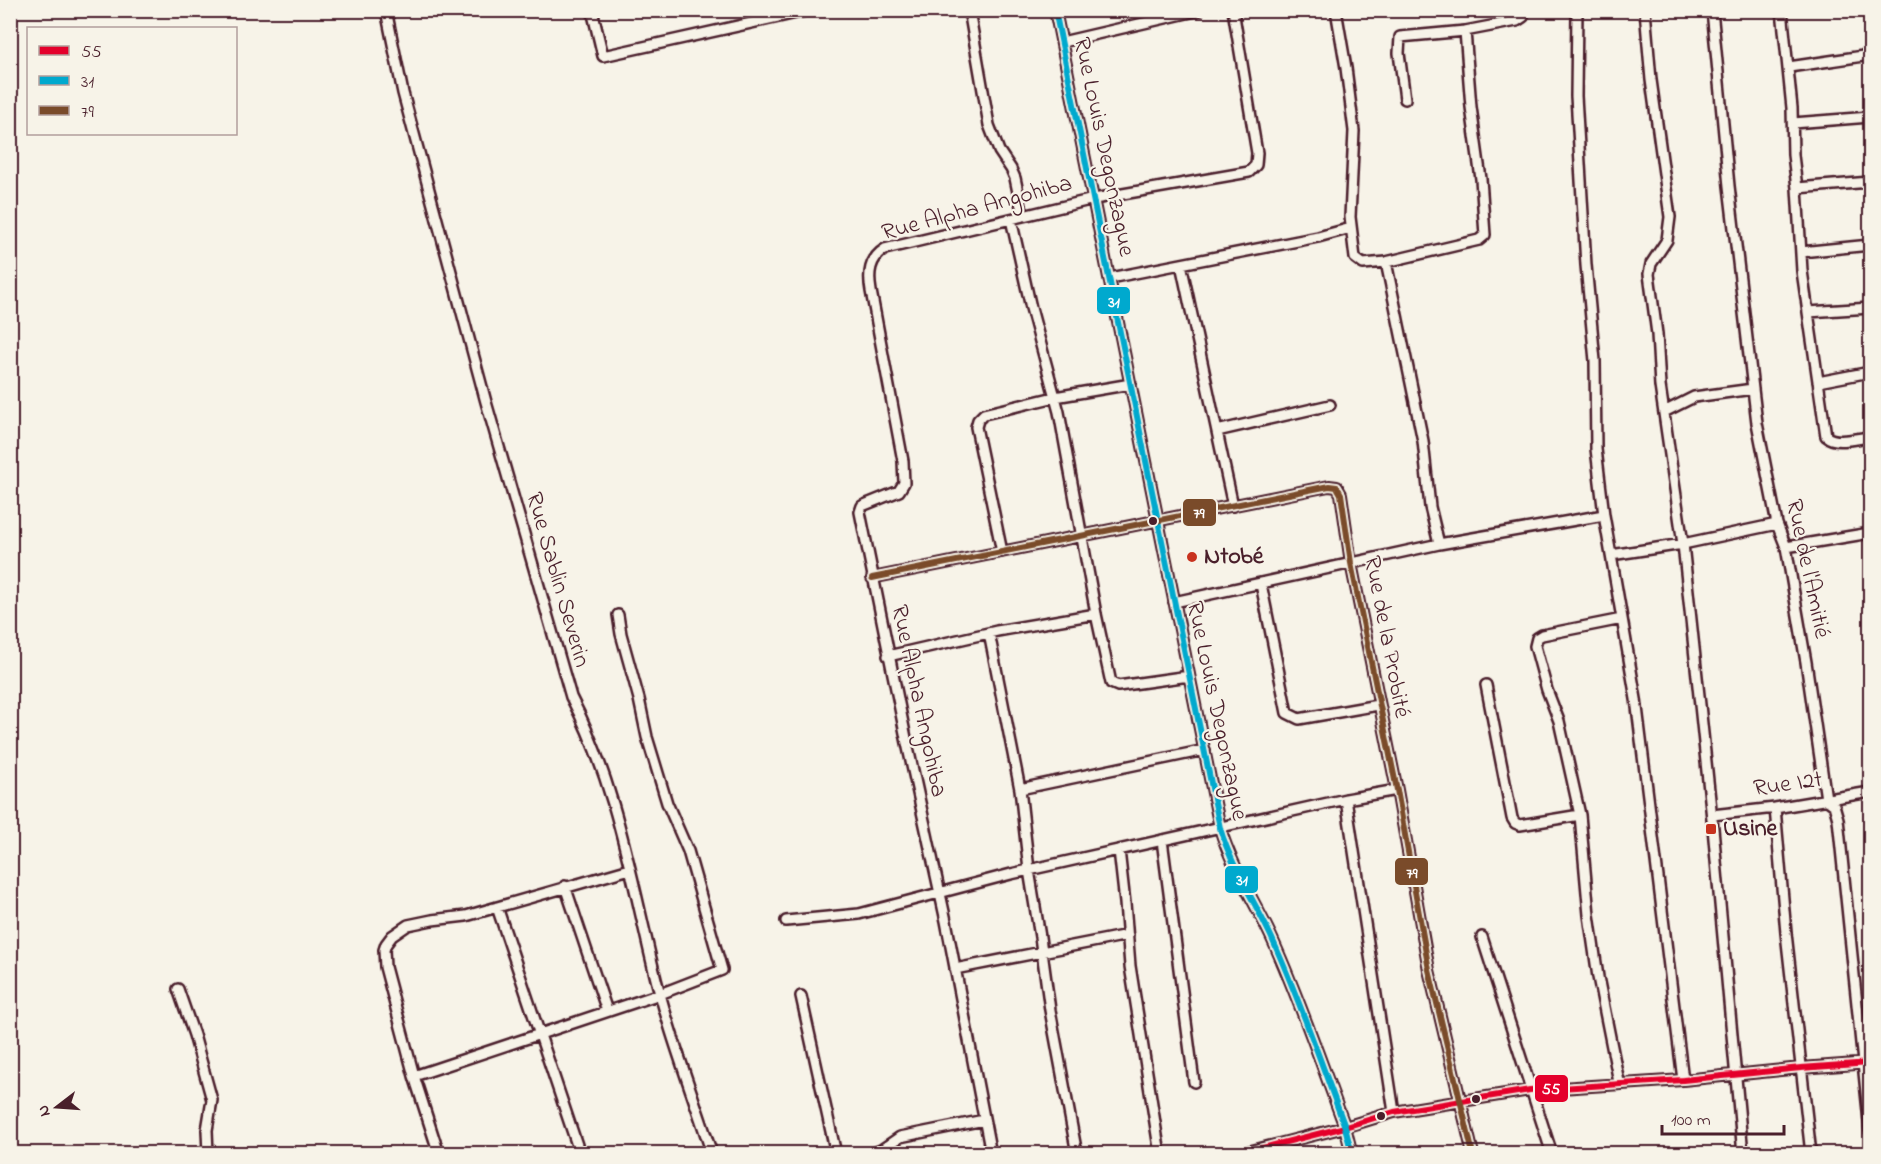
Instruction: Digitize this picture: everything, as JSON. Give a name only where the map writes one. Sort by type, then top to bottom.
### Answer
[{"type":"street","name":"Rue Sablin Severin","points":[[386,10],[403,93],[489,414],[570,698],[585,726],[616,816],[660,994],[712,1154]]},
{"type":"street","points":[[591,10],[603,56],[810,10]]},
{"type":"street","points":[[969,10],[989,125],[994,142],[1015,178],[1023,216]]},
{"type":"street","name":"Rue Louis Degonzague","points":[[1055,10],[1220,828],[1226,850],[1280,955],[1345,1127],[1352,1154]]},
{"type":"street","points":[[1062,42],[1200,10]]},
{"type":"street","name":"Rue Alpha Angohiba","points":[[991,1154],[940,892],[888,656],[860,512],[862,506],[899,491],[904,483],[869,278],[871,266],[875,256],[885,249],[1094,199],[1249,172],[1256,165],[1257,153],[1233,10]]},
{"type":"street","points":[[1336,10],[1354,131],[1350,228],[1355,258],[1363,264],[1386,262],[1479,240],[1485,236],[1465,31]]},
{"type":"street","points":[[1406,99],[1399,53],[1400,37],[1465,31],[1517,21],[1523,16],[1524,10]]},
{"type":"street","points":[[1577,10],[1576,96],[1595,361],[1596,448],[1604,515],[1636,699],[1683,1080]]},
{"type":"street","points":[[1645,10],[1651,80],[1670,217],[1667,240],[1651,264],[1649,274],[1664,412],[1683,544],[1712,815],[1743,1154]]},
{"type":"street","name":"Rue de l'Amitié","points":[[1712,10],[1729,186],[1757,423],[1777,524],[1786,547],[1826,799],[1834,806],[1838,819],[1866,1063],[1870,1131]]},
{"type":"street","points":[[1782,10],[1789,67],[1801,252],[1826,436],[1837,440],[1870,437]]},
{"type":"street","points":[[1789,67],[1870,55]]},
{"type":"street","points":[[1793,123],[1870,117]]},
{"type":"street","points":[[1797,188],[1870,182]]},
{"type":"street","points":[[1011,219],[1031,308],[1059,412],[1111,683],[1118,687],[1189,676]]},
{"type":"street","points":[[1110,278],[1318,237],[1350,228]]},
{"type":"street","points":[[1801,252],[1870,245]]},
{"type":"street","points":[[1386,262],[1422,441],[1430,507],[1439,544]]},
{"type":"street","points":[[1181,264],[1233,506]]},
{"type":"street","points":[[1808,312],[1870,308]]},
{"type":"street","points":[[1818,382],[1870,372]]},
{"type":"street","points":[[1002,552],[976,427],[978,420],[984,414],[1054,397],[1131,384]]},
{"type":"street","points":[[1664,412],[1694,397],[1753,389]]},
{"type":"street","points":[[1217,431],[1330,405]]},
{"type":"street","name":"Rue de la Probité","points":[[872,578],[1329,486],[1337,487],[1341,494],[1351,563],[1429,970],[1473,1154]]},
{"type":"street","points":[[1174,602],[1439,544],[1604,515]]},
{"type":"street","points":[[1611,555],[1683,544],[1777,524]]},
{"type":"street","points":[[1786,547],[1870,533]]},
{"type":"street","points":[[1261,584],[1287,713],[1299,719],[1378,705]]},
{"type":"street","points":[[888,656],[989,633],[1096,614]]},
{"type":"street","points":[[414,1076],[720,973],[722,966],[688,851],[667,803],[647,737],[618,615]]},
{"type":"street","points":[[1619,1082],[1589,915],[1580,815],[1559,720],[1547,690],[1535,646],[1537,638],[1542,635],[1622,619]]},
{"type":"street","points":[[989,633],[1020,789],[1041,953],[1077,1154]]},
{"type":"street","points":[[1486,685],[1512,818],[1515,823],[1520,825],[1580,815]]},
{"type":"street","points":[[1020,789],[1205,750]]},
{"type":"street","points":[[786,921],[859,914],[1029,870],[1346,799],[1396,790]]},
{"type":"street","name":"Rue I2t","points":[[1712,815],[1775,808],[1870,792]]},
{"type":"street","points":[[1346,799],[1394,1112]]},
{"type":"street","points":[[1775,808],[1811,1154]]},
{"type":"street","points":[[1162,840],[1194,1082]]},
{"type":"street","points":[[1119,850],[1130,966],[1160,1154]]},
{"type":"street","points":[[439,1154],[414,1076],[385,967],[386,944],[392,936],[408,925],[466,916],[630,869]]},
{"type":"street","points":[[565,886],[607,1011]]},
{"type":"street","points":[[497,907],[580,1154]]},
{"type":"street","points":[[955,969],[1128,935]]},
{"type":"street","points":[[1482,937],[1552,1154]]},
{"type":"street","points":[[178,988],[212,1100],[207,1130],[208,1154]]},
{"type":"street","points":[[801,996],[836,1154]]},
{"type":"street","points":[[1239,1154],[1394,1112],[1530,1090],[1619,1082],[1683,1080],[1866,1063]]},
{"type":"street","points":[[872,1154],[900,1137],[984,1120]]},
{"type":"transit line","name":"31","points":[[1055,10],[1220,828],[1231,858],[1267,929],[1293,988],[1345,1127],[1352,1154]]},
{"type":"transit line","name":"79","points":[[872,578],[1329,486],[1337,487],[1341,494],[1351,563],[1397,790],[1429,970],[1473,1154]]},
{"type":"transit line","name":"55","points":[[1239,1154],[1394,1112],[1530,1090],[1683,1080],[1870,1063]]},
{"type":"place","name":"Ntobé","points":[[1192,557]]},
{"type":"place","name":"Usine","points":[[1711,829]]}]
